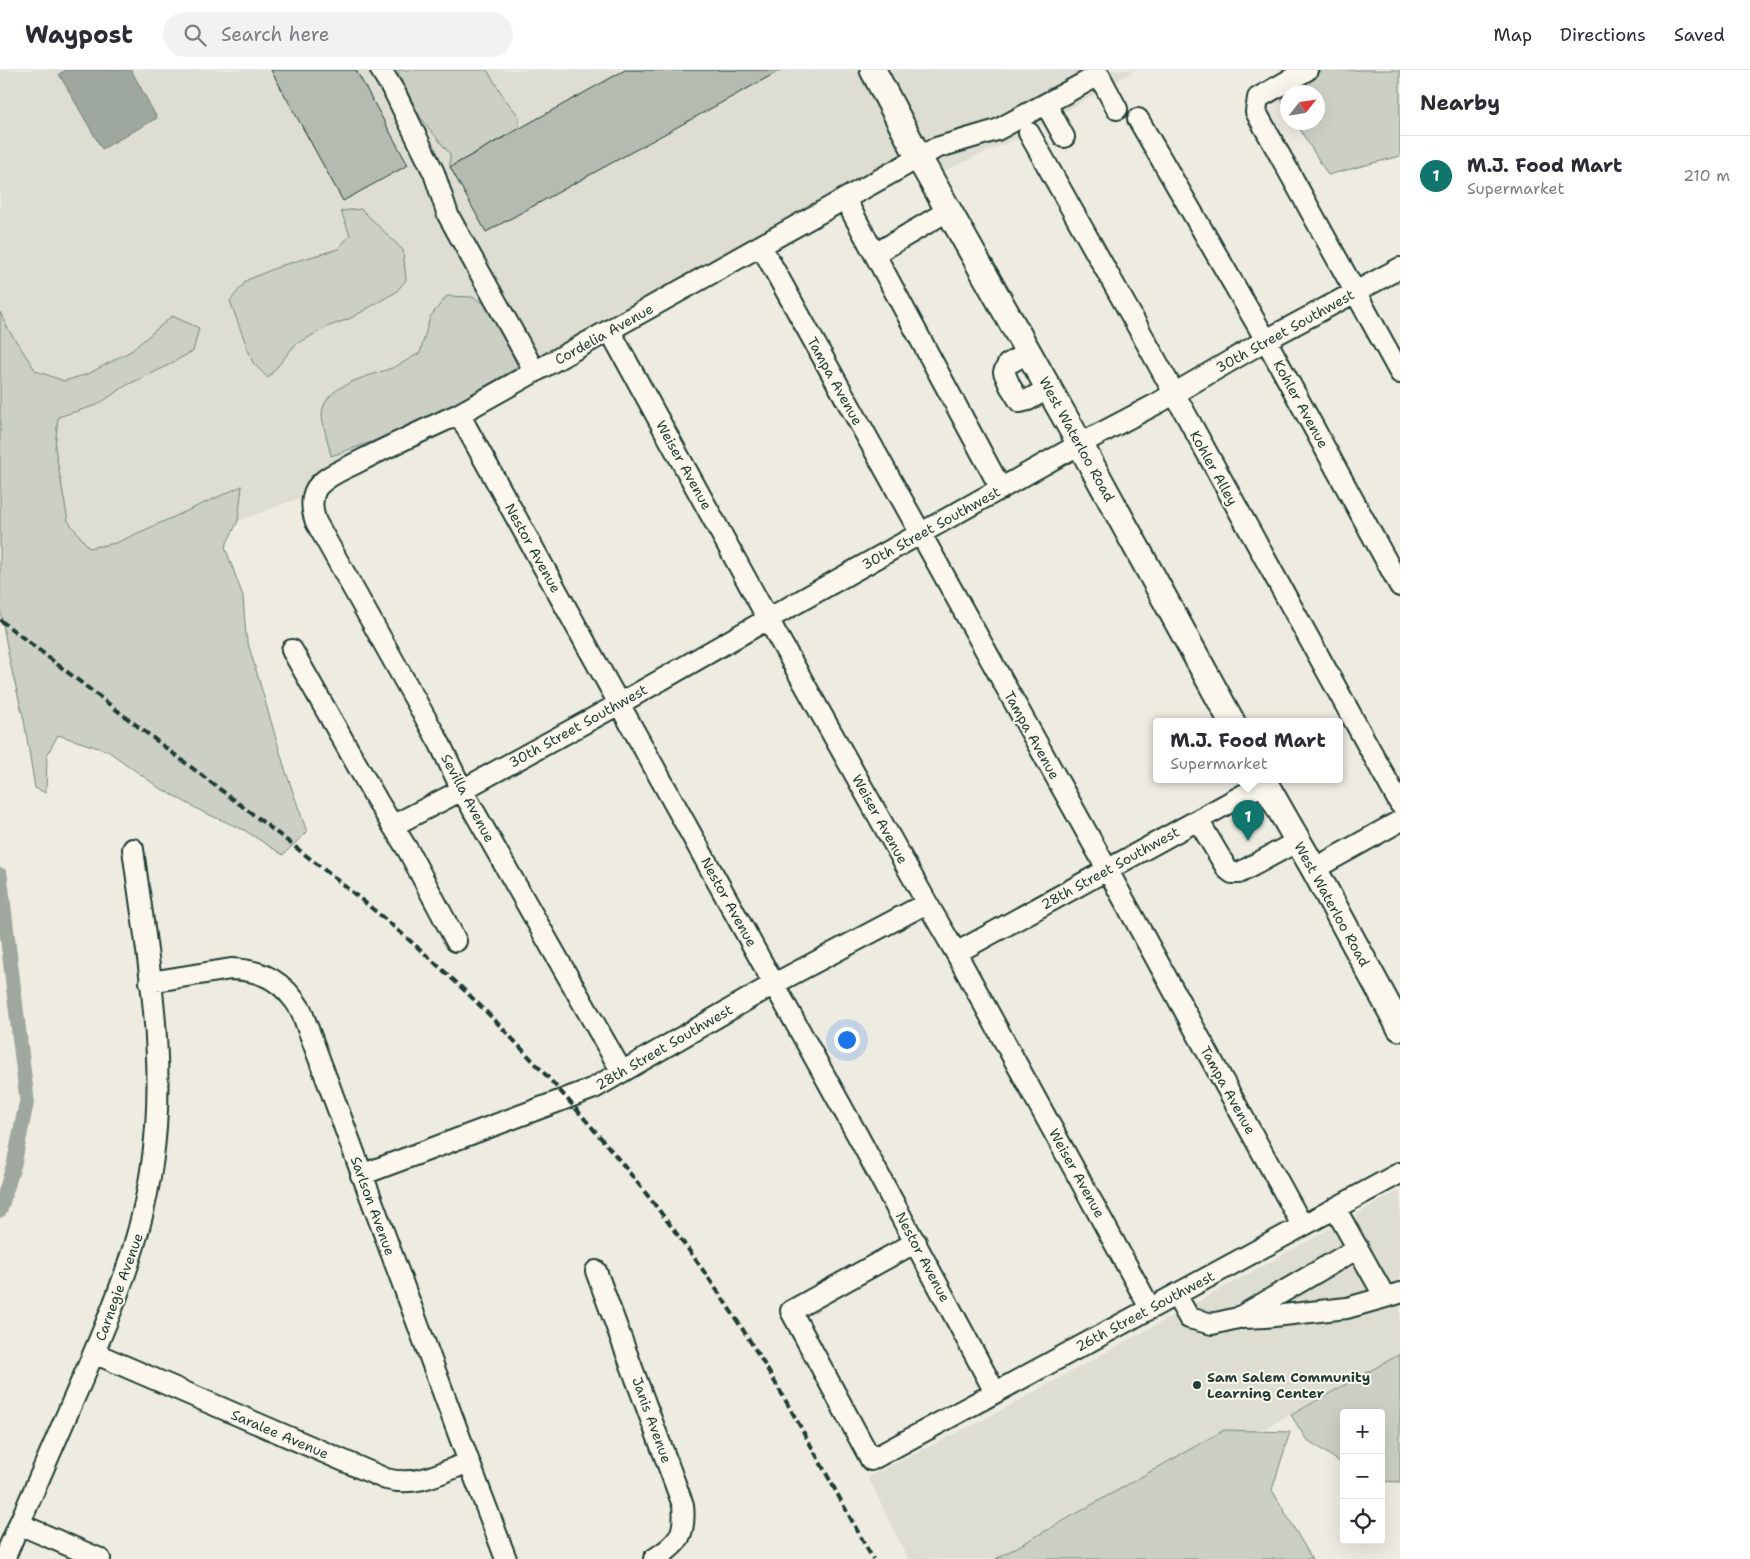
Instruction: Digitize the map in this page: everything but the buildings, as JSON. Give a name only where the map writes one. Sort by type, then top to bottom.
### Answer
[{"type":"main road","name":"West Waterloo Road","points":[[873,70],[919,158],[1029,352],[1230,718]]},
{"type":"main road","name":"West Waterloo Road","points":[[1265,783],[1400,1028]]},
{"type":"street","points":[[381,70],[395,93],[434,173],[448,215],[535,372]]},
{"type":"street","points":[[1307,70],[1258,98],[1256,112],[1400,373]]},
{"type":"street","points":[[1104,73],[1117,110]]},
{"type":"street","name":"Cordelia Avenue","points":[[316,522],[312,512],[312,503],[317,488],[325,480],[392,444],[459,414],[936,148],[997,130],[1104,73]]},
{"type":"street","points":[[1046,104],[1064,138]]},
{"type":"street","name":"Kohler Avenue","points":[[1138,119],[1266,340],[1400,586]]},
{"type":"street","name":"Kohler Alley","points":[[1029,133],[1400,804]]},
{"type":"street","points":[[845,199],[1001,489]]},
{"type":"street","points":[[875,254],[949,210]]},
{"type":"street","name":"Tampa Avenue","points":[[761,246],[1107,869],[1302,1225]]},
{"type":"street","name":"30th Street Southwest","points":[[394,825],[619,704],[1080,444],[1174,394],[1266,340],[1400,268]]},
{"type":"street","name":"Weiser Avenue","points":[[610,330],[768,619],[956,953],[1150,1308]]},
{"type":"street","points":[[1029,352],[1008,364],[1004,372],[1010,386],[1020,402],[1028,400],[1048,388]]},
{"type":"street","name":"Nestor Avenue","points":[[459,414],[916,1242],[995,1392]]},
{"type":"street","name":"Sevilla Avenue","points":[[316,522],[440,744],[462,790],[622,1072]]},
{"type":"street","points":[[292,650],[378,802],[394,825],[456,942]]},
{"type":"street","name":"28th Street Southwest","points":[[956,953],[1198,820],[1261,783]]},
{"type":"street","points":[[1198,820],[1226,869],[1232,873],[1239,873],[1298,841]]},
{"type":"street","points":[[1314,869],[1400,821]]},
{"type":"street","name":"Carnegie Avenue","points":[[4,1559],[112,1312],[132,1258],[146,1204],[152,1166],[158,1101],[157,1041],[133,849]]},
{"type":"street","name":"28th Street Southwest","points":[[361,1174],[594,1088],[774,984],[927,903]]},
{"type":"street","name":"Sarlson Avenue","points":[[150,982],[232,969],[243,969],[266,976],[286,990],[301,1010],[468,1462],[506,1559]]},
{"type":"street","name":"26th Street Southwest","points":[[916,1242],[791,1311],[871,1460],[1400,1173]]},
{"type":"street","points":[[1176,1295],[1188,1318],[1212,1324],[1238,1318],[1347,1308],[1392,1295],[1358,1248],[1335,1208]]},
{"type":"street","points":[[1238,1318],[1358,1248]]},
{"type":"street","name":"Janis Avenue","points":[[596,1271],[684,1504],[684,1528],[677,1542],[670,1550],[654,1559]]},
{"type":"street","name":"Saralee Avenue","points":[[94,1353],[386,1480],[408,1482],[426,1479],[468,1462]]},
{"type":"street","points":[[19,1524],[100,1559]]},
{"type":"shaded area","points":[[0,70],[1135,70],[1029,133],[930,177],[920,158],[315,492],[238,521],[241,486],[116,543],[89,548],[0,552]]},
{"type":"shaded area","points":[[66,70],[131,70],[157,118],[102,149],[59,74]]},
{"type":"shaded area","points":[[397,70],[487,70],[505,99],[519,116],[519,128],[450,167],[450,154],[420,117]]},
{"type":"shaded area","points":[[1323,70],[1400,70],[1400,156],[1328,175],[1300,130],[1325,130],[1325,85],[1298,85]]},
{"type":"shaded area","points":[[361,209],[403,250],[406,280],[396,292],[351,318],[327,327],[295,345],[268,378],[253,363],[230,301],[247,280],[283,265],[338,249],[350,235],[341,211]]},
{"type":"shaded area","points":[[447,296],[472,297],[489,306],[518,367],[473,393],[431,421],[331,456],[322,414],[330,396],[348,384],[393,368],[420,353],[430,317]]},
{"type":"shaded area","points":[[0,312],[8,329],[36,371],[64,381],[88,374],[131,351],[172,316],[199,328],[193,351],[127,385],[97,405],[58,417],[55,448],[68,521],[89,548],[116,543],[242,486],[238,521],[225,547],[243,596],[246,636],[285,769],[307,832],[283,855],[244,830],[203,812],[158,787],[108,751],[58,735],[47,755],[46,793],[35,788],[24,720],[10,663],[0,609]]},
{"type":"shaded area","name":"Sam Salem Community Learning Center","points":[[1400,1190],[1400,1354],[1027,1559],[908,1559],[868,1477],[991,1416]]},
{"type":"shaded area","points":[[1400,1354],[1400,1482],[1385,1481],[1385,1409],[1340,1409],[1340,1462],[1306,1439],[1291,1415]]},
{"type":"shaded area","points":[[1224,1430],[1290,1432],[1272,1490],[1312,1559],[996,1559]]},
{"type":"waterway","points":[[0,875],[27,1100],[14,1164],[0,1210]]},
{"type":"railway","points":[[0,620],[308,857],[376,912],[442,969],[540,1068],[638,1184],[728,1306],[786,1401],[873,1559]]},
{"type":"place","name":"M.J. Food Mart","points":[[1248,841]]},
{"type":"place","name":"Sam Salem Community Learning Center","points":[[1197,1385]]}]
